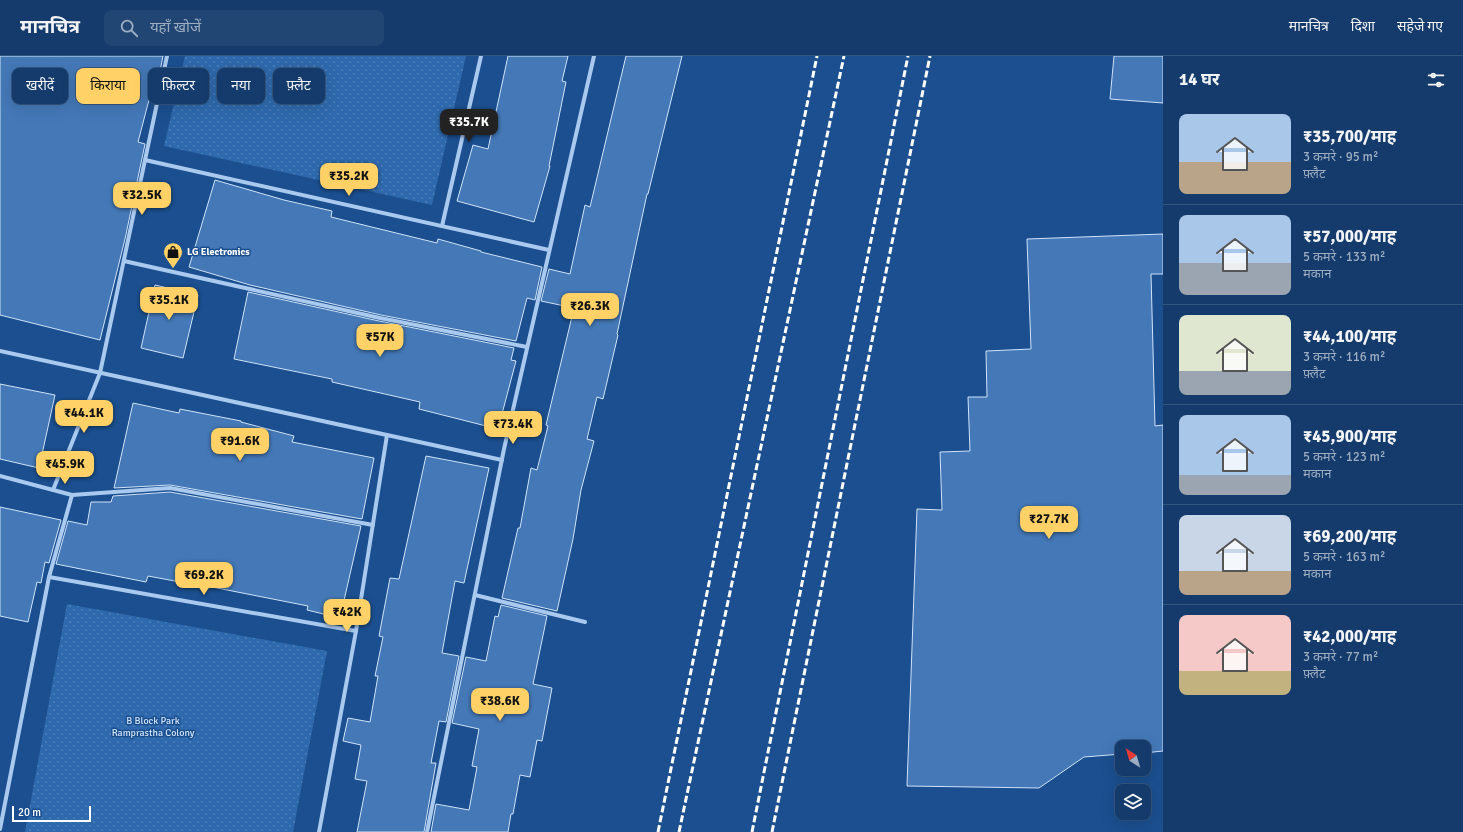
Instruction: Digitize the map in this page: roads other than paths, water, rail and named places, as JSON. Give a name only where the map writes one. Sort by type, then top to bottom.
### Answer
[{"type":"street","points":[[53,490],[100,373],[168,56]]},
{"type":"street","points":[[442,226],[481,56]]},
{"type":"street","points":[[427,832],[502,460],[594,56]]},
{"type":"street","points":[[145,160],[549,250]]},
{"type":"street","points":[[124,261],[380,318],[528,347]]},
{"type":"street","points":[[0,351],[502,460]]},
{"type":"street","points":[[319,832],[356,631],[387,435]]},
{"type":"street","points":[[0,476],[72,495],[170,488],[373,525]]},
{"type":"street","points":[[0,829],[49,577],[72,495]]},
{"type":"street","points":[[49,577],[356,631]]},
{"type":"street","points":[[475,595],[585,622]]},
{"type":"railway","points":[[658,832],[817,56]]},
{"type":"railway","points":[[679,832],[844,56]]},
{"type":"railway","points":[[752,832],[908,56]]},
{"type":"railway","points":[[772,832],[930,56]]},
{"type":"place","name":"LG Electronics","points":[[173,269]]},
{"type":"park label","name":"B Block Park Ramprastha Colony","points":[[153,726]]}]
